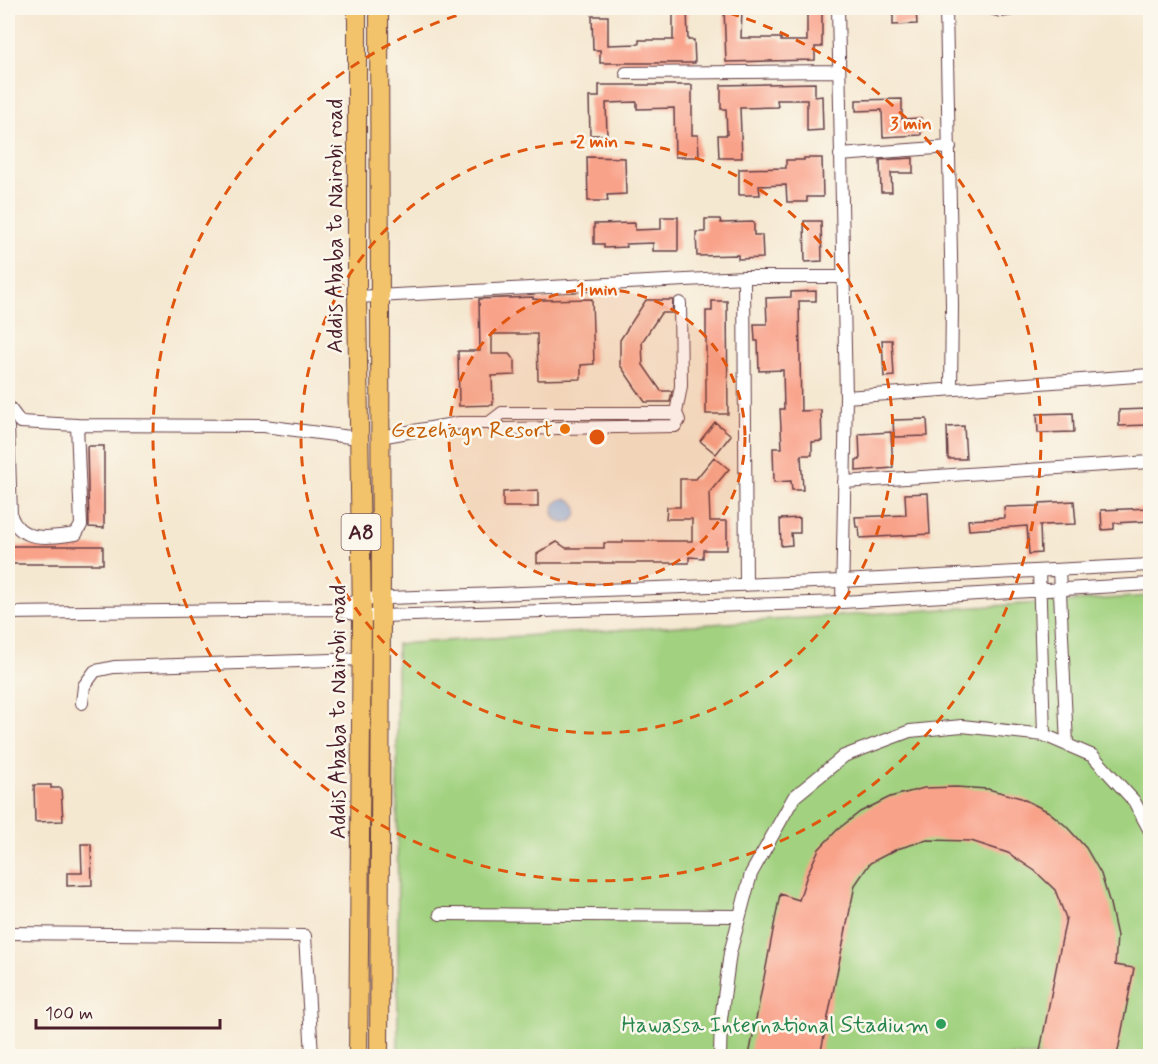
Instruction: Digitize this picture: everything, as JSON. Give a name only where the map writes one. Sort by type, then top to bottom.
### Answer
[{"type":"highway","name":"Addis Ababa to Nairobi road","points":[[357,8],[358,438],[362,608],[358,1056]]},
{"type":"highway","name":"Addis Ababa to Nairobi road","points":[[379,8],[381,607],[379,1056]]},
{"type":"street","points":[[838,8],[846,397],[842,602]]},
{"type":"street","points":[[946,8],[950,147],[951,389]]},
{"type":"street","points":[[991,8],[1001,10],[1018,8]]},
{"type":"street","points":[[626,73],[838,71]]},
{"type":"street","points":[[840,155],[950,147]]},
{"type":"street","points":[[357,297],[744,277],[844,277]]},
{"type":"street","points":[[744,277],[746,585]]},
{"type":"street","points":[[380,437],[459,423],[489,423],[503,429],[675,426],[679,420],[676,413],[681,386],[680,303]]},
{"type":"street","points":[[846,397],[1150,375]]},
{"type":"street","points":[[8,406],[14,422],[77,426],[264,426],[358,438]]},
{"type":"street","points":[[8,427],[11,516],[14,525],[25,533],[39,538],[76,534],[80,531],[77,426]]},
{"type":"street","points":[[844,482],[1150,462]]},
{"type":"street","points":[[8,612],[362,608],[746,585],[1150,565]]},
{"type":"street","points":[[1059,570],[1067,745]]},
{"type":"street","points":[[1039,571],[1044,735]]},
{"type":"street","points":[[362,608],[842,602],[1150,584]]},
{"type":"street","points":[[82,703],[84,686],[95,670],[114,667],[362,659]]},
{"type":"street","points":[[720,1056],[721,1019],[730,953],[751,874],[794,796],[844,756],[910,731],[962,726],[1044,735],[1093,756],[1134,801],[1150,831]]},
{"type":"street","points":[[440,914],[739,916]]},
{"type":"street","points":[[8,933],[305,936],[312,1056]]},
{"type":"green space","points":[[1150,596],[1150,1056],[398,1056],[397,644]]},
{"type":"water","points":[[565,499],[570,500],[576,506],[576,516],[570,522],[565,523],[560,522],[554,516],[553,511],[554,506],[560,500]]},
{"type":"building","points":[[673,8],[687,8],[688,40],[694,40],[695,63],[600,63],[600,50],[593,50],[592,16],[608,16],[608,45],[639,44],[639,40],[673,40]]},
{"type":"building","points":[[724,8],[742,8],[741,38],[781,38],[781,41],[807,41],[807,10],[822,10],[822,47],[815,47],[815,60],[726,62]]},
{"type":"building","points":[[916,10],[917,24],[893,25],[893,11]]},
{"type":"building","points":[[815,83],[815,97],[822,96],[823,130],[807,131],[807,100],[777,100],[778,107],[740,108],[742,158],[719,158],[718,135],[727,135],[726,109],[721,109],[721,85]]},
{"type":"building","points":[[599,85],[692,85],[692,135],[698,135],[699,157],[675,157],[674,108],[637,109],[637,102],[606,103],[607,135],[590,135],[589,97],[599,97]]},
{"type":"building","points":[[902,99],[902,119],[921,118],[921,135],[883,137],[882,110],[856,111],[856,100]]},
{"type":"building","points":[[587,157],[625,158],[626,194],[607,195],[608,201],[588,201]]},
{"type":"building","points":[[804,158],[822,158],[823,197],[807,197],[807,202],[787,202],[786,185],[759,186],[760,195],[739,195],[739,169],[786,168],[786,160],[804,160]]},
{"type":"building","points":[[913,158],[913,173],[891,173],[892,192],[881,192],[880,160]]},
{"type":"building","points":[[661,217],[678,217],[678,251],[653,251],[653,243],[604,248],[604,244],[594,244],[594,224],[635,223],[635,230],[661,229]]},
{"type":"building","points":[[705,219],[720,219],[721,223],[754,222],[754,235],[762,235],[763,258],[738,259],[738,255],[697,256],[696,232],[705,232]]},
{"type":"building","points":[[804,221],[821,221],[822,261],[805,262]]},
{"type":"building","points":[[816,291],[816,301],[799,301],[801,411],[821,410],[822,441],[812,442],[812,455],[801,455],[803,490],[792,490],[791,481],[774,482],[773,448],[782,448],[780,409],[784,409],[783,370],[759,371],[758,341],[755,341],[754,324],[767,324],[766,298],[791,297],[791,292]]},
{"type":"building","points":[[533,297],[533,299],[543,300],[592,299],[594,364],[581,365],[581,379],[538,380],[537,334],[492,334],[492,354],[509,354],[515,361],[515,375],[492,376],[493,405],[459,406],[458,351],[480,351],[479,299]]},
{"type":"building","points":[[646,300],[673,300],[672,313],[661,313],[642,342],[643,365],[661,391],[672,391],[670,402],[645,402],[620,365],[620,340]]},
{"type":"building","points":[[712,301],[727,301],[728,414],[706,414],[706,311],[712,311]]},
{"type":"building","points":[[882,340],[892,340],[894,376],[884,377]]},
{"type":"building","points":[[1147,409],[1148,425],[1119,426],[1119,410]]},
{"type":"building","points":[[1073,413],[1074,432],[1038,433],[1037,414]]},
{"type":"building","points":[[927,419],[928,436],[894,437],[893,420]]},
{"type":"building","points":[[715,422],[731,435],[716,454],[700,441]]},
{"type":"building","points":[[964,426],[966,459],[948,459],[947,427]]},
{"type":"building","points":[[891,432],[893,468],[856,471],[856,460],[860,460],[859,434]]},
{"type":"building","points":[[87,446],[104,446],[104,528],[89,527]]},
{"type":"building","points":[[714,457],[729,469],[709,493],[710,521],[727,521],[727,550],[703,550],[703,558],[689,557],[689,563],[537,563],[537,554],[557,542],[566,548],[604,548],[604,543],[623,543],[623,541],[692,541],[692,519],[666,519],[667,507],[680,507],[680,479],[696,479]]},
{"type":"building","points":[[538,490],[538,507],[503,507],[503,492]]},
{"type":"building","points":[[928,493],[930,534],[860,538],[855,517],[906,515],[905,494]]},
{"type":"building","points":[[1074,501],[1076,524],[1040,525],[1041,553],[1029,554],[1027,526],[969,530],[968,520],[1005,518],[1004,507],[1040,506],[1040,503]]},
{"type":"building","points":[[1150,508],[1150,521],[1114,523],[1114,529],[1102,530],[1101,510]]},
{"type":"building","points":[[800,518],[800,533],[791,533],[792,545],[781,546],[780,519]]},
{"type":"building","points":[[8,546],[103,546],[103,564],[8,564]]},
{"type":"building","points":[[34,785],[51,785],[51,788],[61,788],[63,821],[35,822]]},
{"type":"building","points":[[924,788],[988,789],[1021,798],[1049,812],[1066,826],[1086,848],[1101,874],[1110,904],[1117,936],[1115,965],[1134,968],[1117,1056],[1039,1056],[1066,918],[1055,890],[1035,871],[1008,853],[971,841],[927,840],[897,849],[870,863],[855,885],[820,1056],[749,1056],[780,894],[799,900],[819,849],[837,830],[860,812],[890,797]]},
{"type":"building","points":[[81,844],[91,844],[92,885],[67,886],[67,873],[82,873]]},
{"type":"place","name":"Gezehagn Resort","points":[[565,429]]},
{"type":"place","name":"Hawassa International Stadium","points":[[941,1024]]}]
